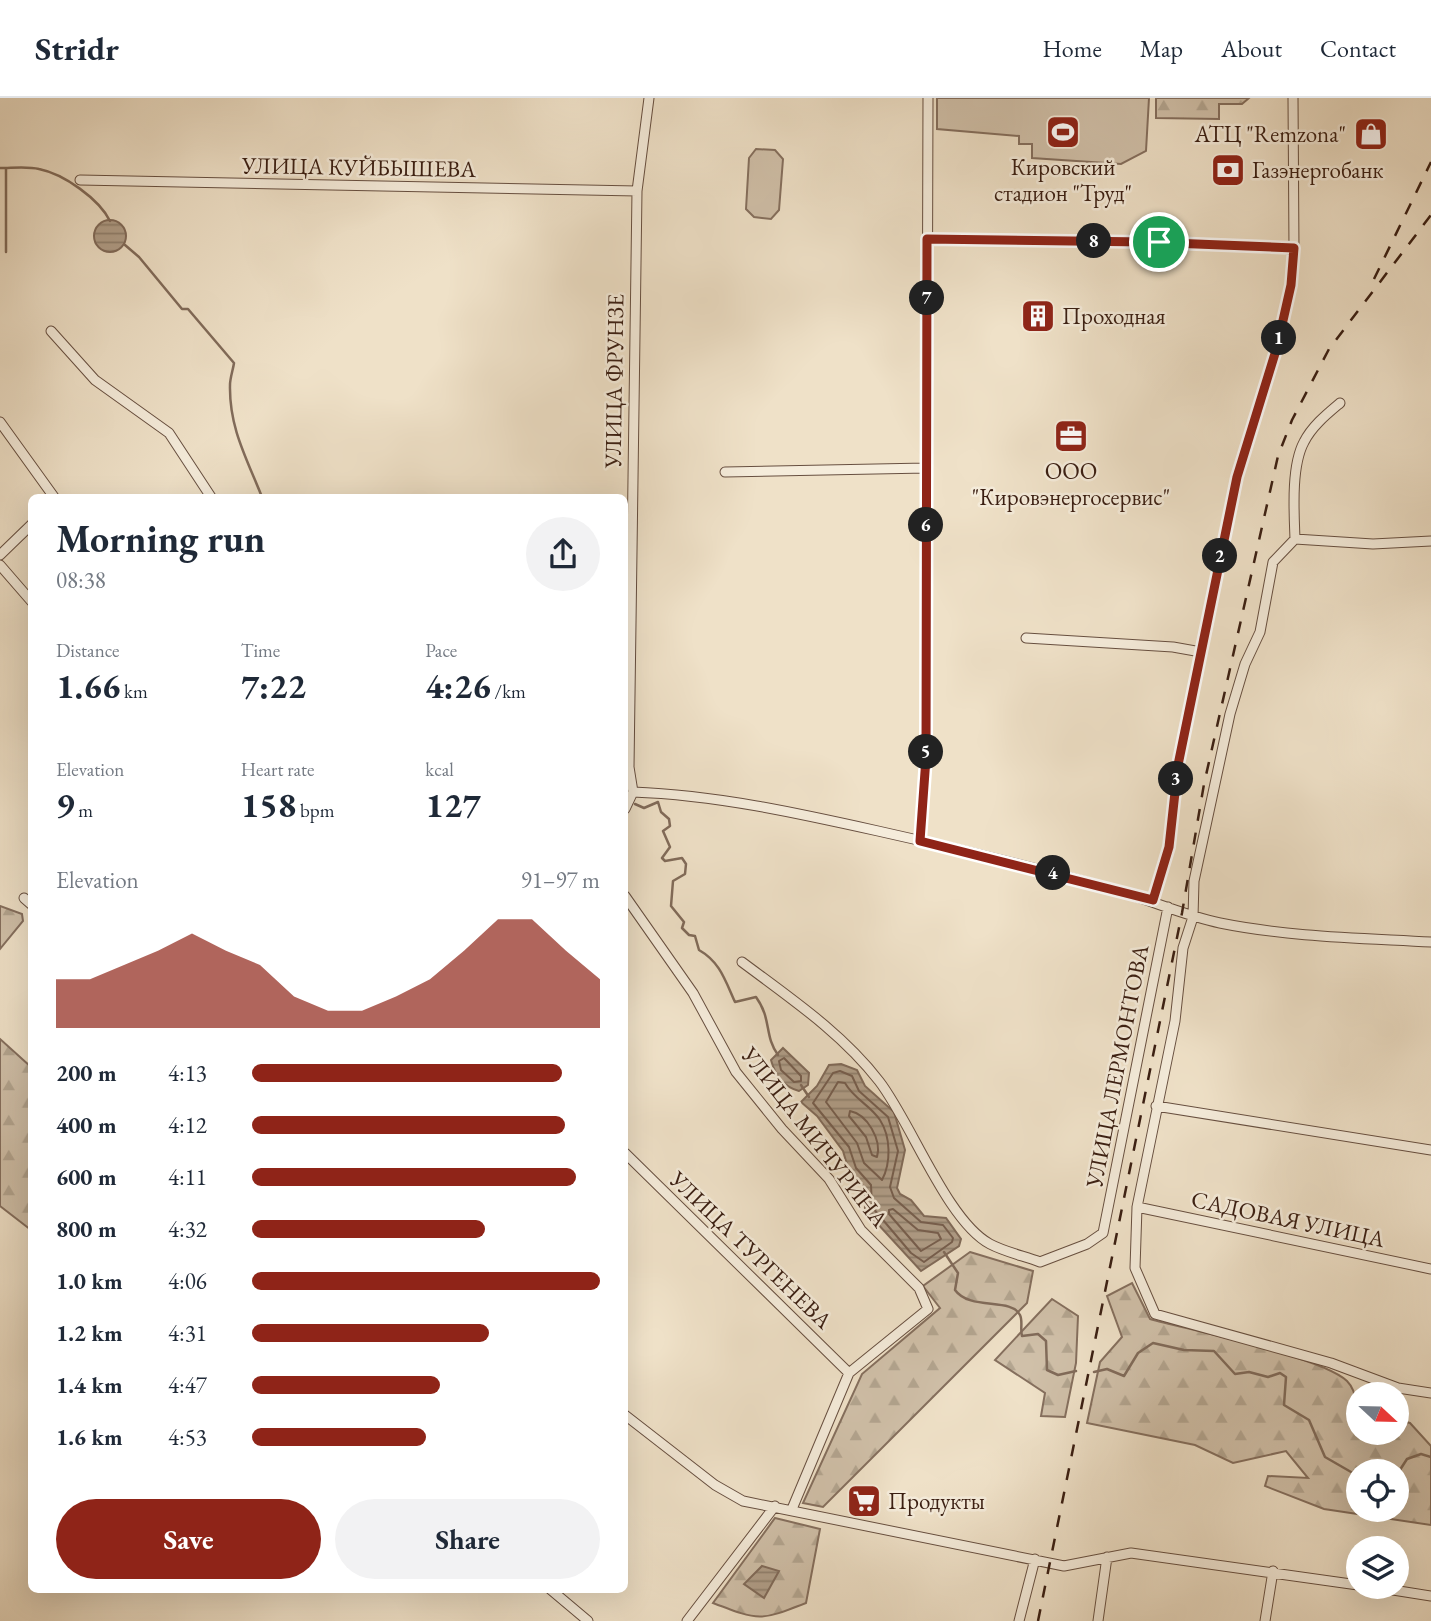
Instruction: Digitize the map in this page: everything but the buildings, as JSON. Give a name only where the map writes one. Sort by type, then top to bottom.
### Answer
[{"type":"street","name":"УЛИЦА ФРУНЗЕ","points":[[633,792],[629,740],[637,191],[649,98]]},
{"type":"street","points":[[920,841],[926,758],[928,98]]},
{"type":"street","points":[[1153,900],[1169,847],[1178,765],[1237,477],[1277,347],[1291,285],[1294,248],[1293,98]]},
{"type":"street","name":"УЛИЦА КУЙБЫШЕВА","points":[[80,180],[637,191]]},
{"type":"street","points":[[927,239],[1146,242],[1294,248]]},
{"type":"street","points":[[51,331],[95,380],[169,433],[209,494]]},
{"type":"street","points":[[1340,402],[1319,422],[1303,444],[1293,498],[1295,539],[1273,562],[1260,632],[1245,664],[1230,714],[1194,881],[1194,917],[1183,948],[1175,1021],[1137,1207],[1135,1268],[1155,1314],[1331,1363],[1398,1388],[1431,1393]]},
{"type":"street","points":[[0,422],[52,494]]},
{"type":"street","points":[[725,472],[926,468]]},
{"type":"street","points":[[0,555],[28,528]]},
{"type":"street","points":[[1295,539],[1373,544],[1431,541]]},
{"type":"street","points":[[0,565],[28,597]]},
{"type":"street","points":[[1026,638],[1173,647],[1201,652]]},
{"type":"street","points":[[628,802],[633,792],[688,794],[801,814],[920,841],[1153,900],[1194,917],[1326,936],[1431,942]]},
{"type":"street","name":"УЛИЦА МИЧУРИНА","points":[[628,900],[693,993],[736,1072],[782,1129],[829,1179],[861,1230],[919,1288],[928,1309],[849,1373]]},
{"type":"street","name":"УЛИЦА ЛЕРМОНТОВА","points":[[742,962],[803,1007],[877,1079],[899,1108],[959,1216],[988,1243],[1040,1262],[1078,1248],[1103,1233],[1168,906]]},
{"type":"street","points":[[1156,1106],[1431,1150]]},
{"type":"street","name":"УЛИЦА ТУРГЕНЕВА","points":[[628,1156],[849,1373]]},
{"type":"street","name":"САДОВАЯ УЛИЦА","points":[[1137,1207],[1431,1269]]},
{"type":"street","points":[[792,1509],[849,1373]]},
{"type":"street","points":[[628,1417],[715,1485],[743,1501],[1064,1566],[1131,1553],[1346,1583]]},
{"type":"street","points":[[687,1621],[775,1506]]},
{"type":"street","points":[[1098,1621],[1107,1557]]},
{"type":"street","points":[[1019,1621],[1035,1559]]},
{"type":"street","points":[[1265,1621],[1273,1571]]},
{"type":"street","points":[[555,1593],[588,1621]]},
{"type":"street","points":[[1409,1593],[1431,1596]]},
{"type":"green space","name":"Кировский стадион \"Труд\"","points":[[937,98],[1149,98],[1146,151],[1121,164],[1032,158],[1032,144],[1019,144],[1019,136],[937,129]]},
{"type":"green space","points":[[1156,98],[1249,98],[1242,104],[1219,104],[1219,119],[1156,118]]},
{"type":"green space","points":[[756,149],[775,150],[783,159],[779,210],[771,219],[754,217],[746,209],[749,158]]},
{"type":"green space","points":[[0,906],[22,914],[23,921],[0,949]]},
{"type":"green space","points":[[0,1039],[28,1064],[28,1228],[0,1206]]},
{"type":"green space","points":[[970,1252],[1033,1271],[1027,1303],[823,1507],[803,1503],[862,1374],[940,1308],[923,1286]]},
{"type":"green space","points":[[1132,1283],[1150,1319],[1284,1354],[1333,1372],[1348,1382],[1346,1446],[1409,1446],[1409,1423],[1431,1446],[1431,1525],[1409,1522],[1409,1459],[1346,1459],[1346,1512],[1324,1509],[1265,1486],[1268,1476],[1308,1478],[1286,1451],[1233,1463],[1195,1445],[1087,1423],[1100,1362],[1122,1337],[1107,1296]]},
{"type":"green space","points":[[1052,1299],[1078,1316],[1076,1363],[1065,1417],[1041,1416],[1045,1393],[995,1360]]},
{"type":"green space","points":[[775,1518],[820,1529],[806,1603],[769,1616],[751,1616],[713,1603]]},
{"type":"water","points":[[110,220],[121,225],[126,236],[121,247],[110,252],[99,247],[94,236],[99,225]]},
{"type":"water","points":[[783,1048],[809,1073],[808,1085],[799,1091],[785,1083],[771,1060]]},
{"type":"water","points":[[841,1064],[857,1070],[865,1086],[894,1112],[905,1150],[897,1188],[900,1194],[911,1200],[924,1216],[946,1218],[961,1239],[959,1246],[921,1271],[865,1210],[865,1188],[849,1171],[843,1151],[817,1116],[801,1102],[817,1086],[829,1065]]},
{"type":"water","points":[[762,1566],[779,1571],[764,1598],[744,1584]]},
{"type":"waterway","points":[[0,168],[35,168],[59,176],[89,196],[110,221]]},
{"type":"waterway","points":[[6,168],[6,252]]},
{"type":"waterway","points":[[125,245],[139,257],[182,309],[188,309],[234,363],[230,385],[232,415],[261,494]]},
{"type":"waterway","points":[[635,804],[644,808],[658,802],[661,812],[669,819],[670,826],[663,831],[670,847],[662,858],[665,861],[682,858],[686,864],[685,874],[673,881],[671,906],[684,922],[682,928],[689,935],[695,936],[699,950],[717,966],[735,1002],[756,997],[778,1055]]},
{"type":"waterway","points":[[801,1085],[809,1097]]},
{"type":"waterway","points":[[944,1252],[958,1273],[955,1290],[970,1300],[1008,1306],[1015,1310],[1021,1317],[1022,1336],[1038,1334],[1046,1341],[1047,1370],[1058,1375],[1076,1371]]},
{"type":"waterway","points":[[1094,1372],[1107,1369],[1124,1376],[1138,1353],[1153,1343],[1184,1350],[1214,1351],[1235,1374],[1249,1372],[1268,1377],[1280,1373],[1286,1377],[1284,1405],[1309,1420],[1325,1457],[1346,1469]]},
{"type":"waterway","points":[[1407,1459],[1421,1454],[1431,1457]]},
{"type":"railway","points":[[1374,279],[1431,162]]},
{"type":"railway","points":[[1038,1621],[1182,913],[1204,784],[1278,456],[1292,420],[1329,349],[1431,215]]},
{"type":"place","name":"Кировский стадион \"Труд\"","points":[[1063,132]]},
{"type":"place","name":"АТЦ \"Remzona\"","points":[[1371,134]]},
{"type":"place","name":"Газэнергобанк","points":[[1228,170]]},
{"type":"place","name":"Проходная","points":[[1038,316]]},
{"type":"place","name":"ООО \"Кировэнергосервис\"","points":[[1071,436]]},
{"type":"place","name":"Продукты","points":[[864,1501]]},
{"type":"route","points":[[927,239],[1159,242],[1294,248],[1291,285],[1277,347],[1237,477],[1178,765],[1169,847],[1153,900],[920,841],[926,758],[927,239]]}]
